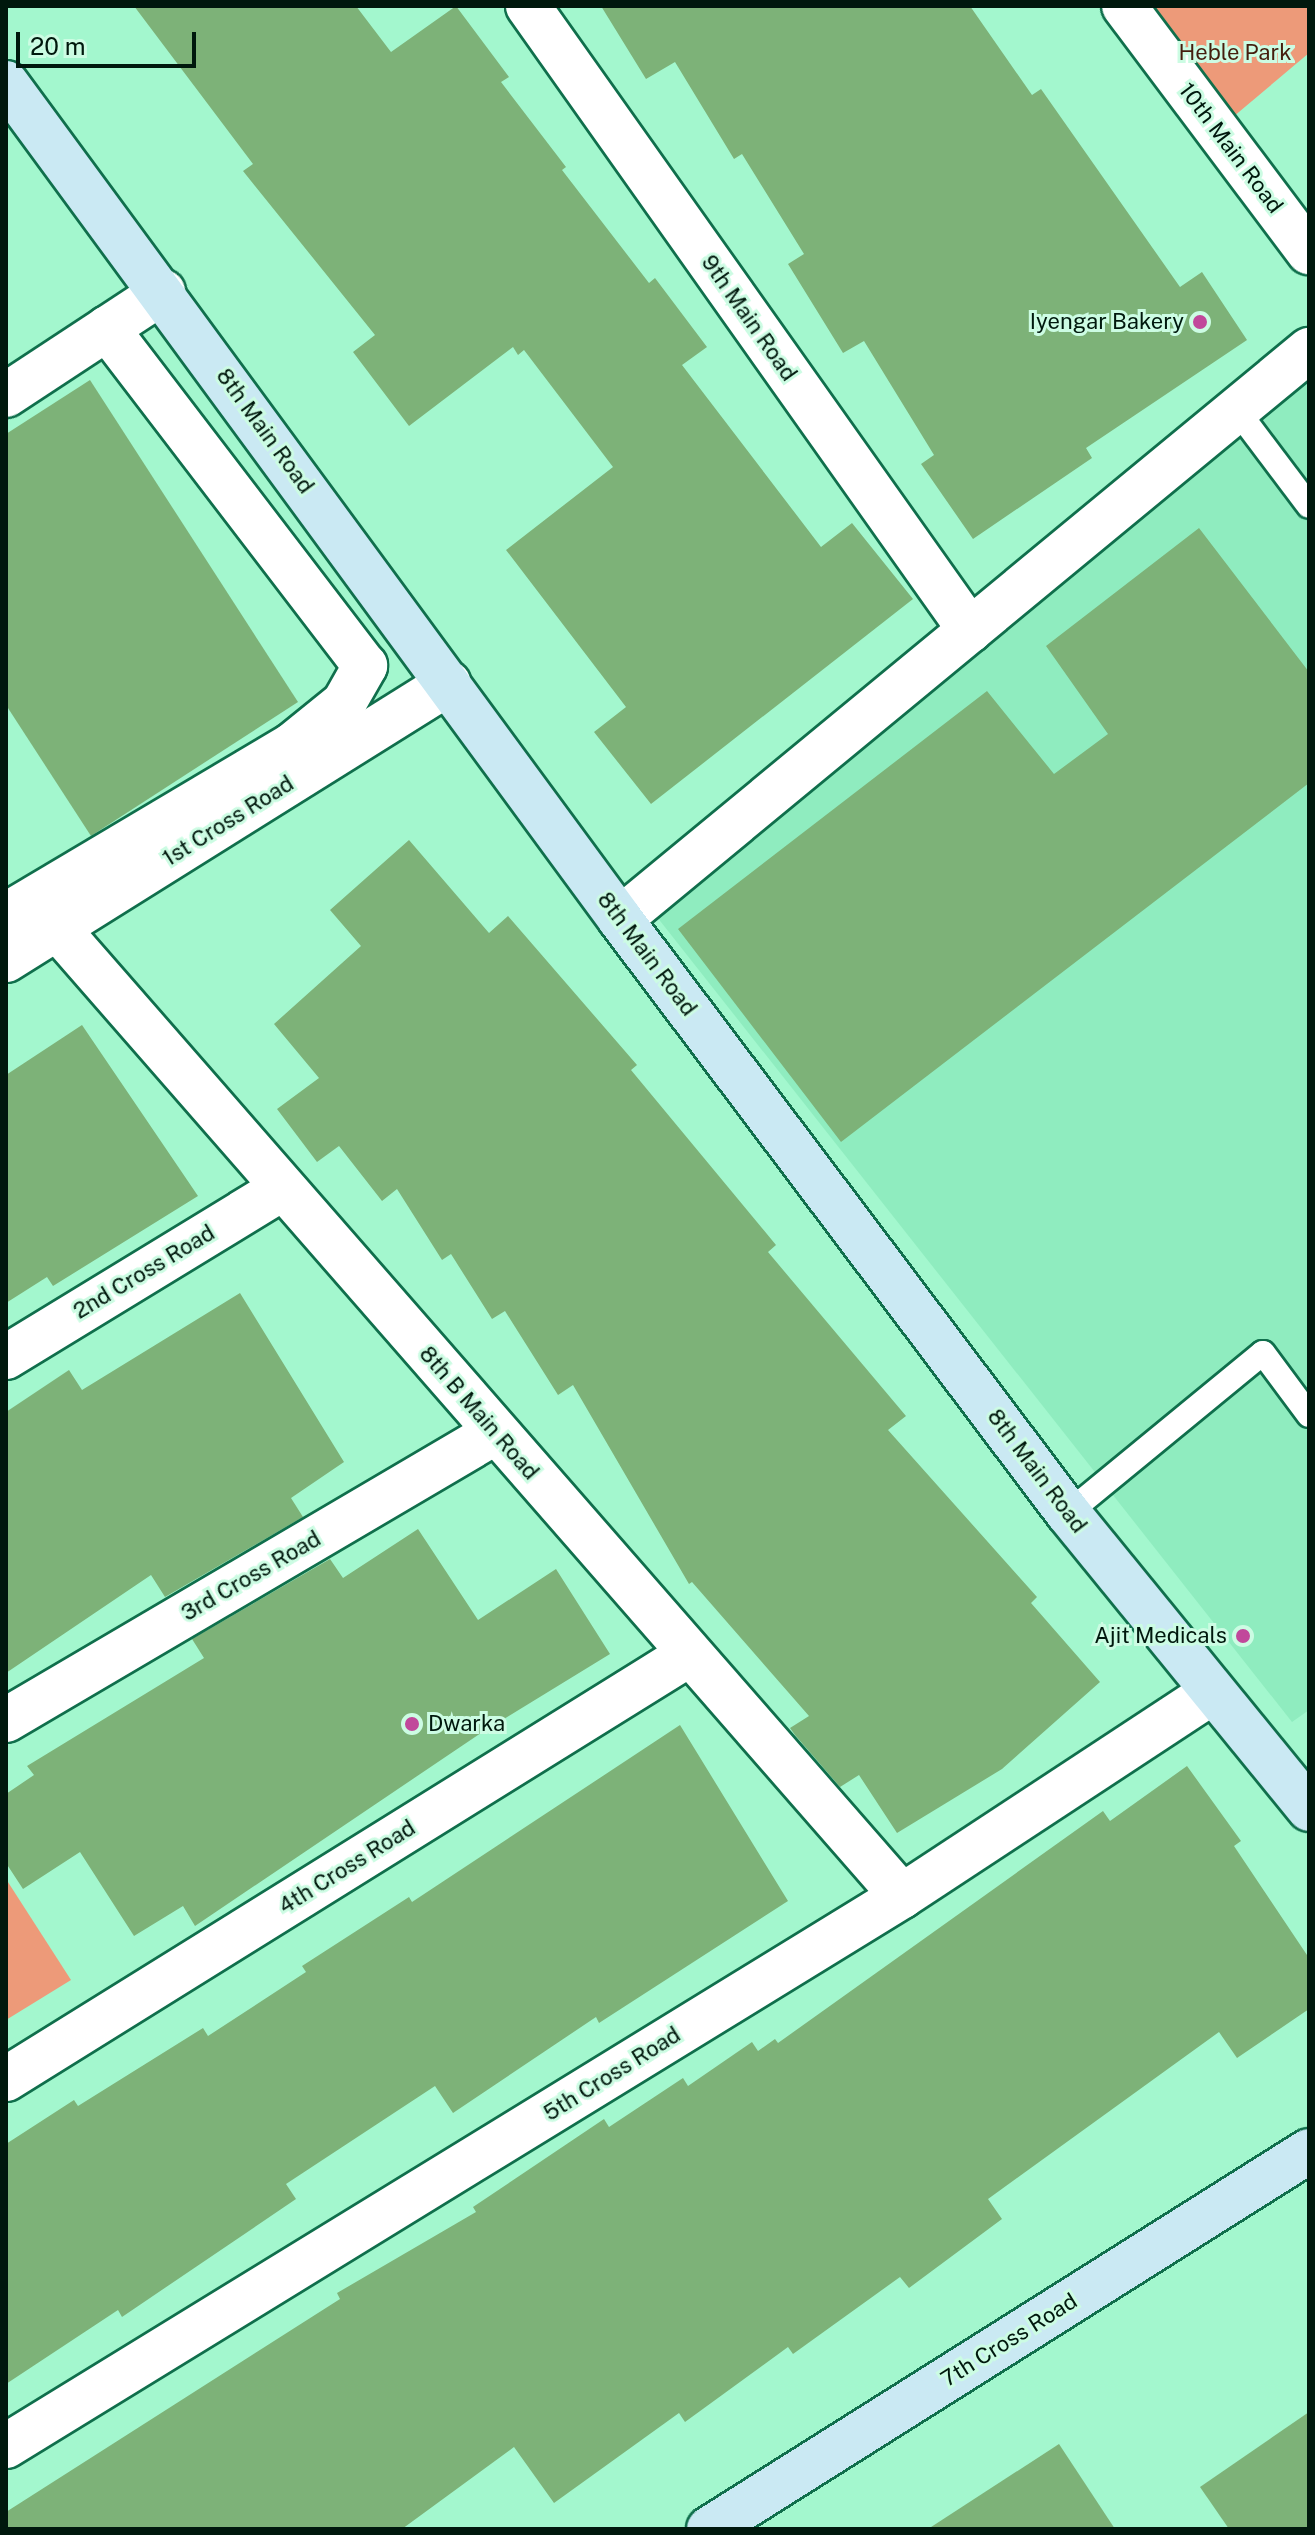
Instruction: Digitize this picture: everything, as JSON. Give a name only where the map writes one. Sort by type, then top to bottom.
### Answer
[{"type":"street","name":"9th Main Road","points":[[528,6],[970,630]]},
{"type":"street","name":"10th Main Road","points":[[1124,6],[1309,252]]},
{"type":"street","name":"8th Main Road","points":[[6,83],[163,292],[620,919],[1068,1513],[1309,1809]]},
{"type":"street","points":[[6,395],[163,292]]},
{"type":"street","points":[[6,915],[292,745],[344,703],[365,666],[107,328]]},
{"type":"street","points":[[620,919],[1309,350]]},
{"type":"street","name":"1st Cross Road","points":[[6,960],[449,683]]},
{"type":"street","name":"8th B Main Road","points":[[57,928],[688,1655],[902,1896]]},
{"type":"street","name":"2nd Cross Road","points":[[6,1357],[283,1188]]},
{"type":"street","name":"3rd Cross Road","points":[[6,1720],[496,1432]]},
{"type":"street","name":"4th Cross Road","points":[[6,2079],[688,1655]]},
{"type":"street","name":"5th Cross Road","points":[[6,2446],[902,1896],[1212,1692]]},
{"type":"street","name":"7th Cross Road","points":[[709,2529],[1309,2151]]},
{"type":"lane","points":[[1236,409],[1309,506]]},
{"type":"lane","points":[[1068,1513],[1263,1353],[1309,1415]]},
{"type":"shaded area","points":[[1309,380],[1309,1710],[1292,1722],[657,917]]},
{"type":"green space","name":"Heble Park","points":[[1139,6],[1309,6],[1309,53],[1227,122]]},
{"type":"green space","points":[[6,1879],[71,1980],[6,2020]]},
{"type":"building","points":[[134,6],[356,6],[391,52],[456,6],[509,77],[501,82],[566,167],[562,170],[649,283],[655,278],[707,347],[682,365],[821,547],[852,523],[913,599],[651,804],[594,732],[626,707],[506,550],[613,467],[524,350],[518,355],[513,347],[409,426],[353,352],[375,335],[243,171],[253,164]]},
{"type":"building","points":[[601,6],[970,6],[1032,95],[1041,89],[1180,287],[1202,272],[1247,340],[1086,448],[1092,458],[973,539],[921,464],[934,455],[864,341],[843,353],[788,264],[804,254],[742,154],[734,159],[675,62],[646,79]]},
{"type":"building","points":[[90,380],[298,702],[91,836],[6,705],[6,434]]},
{"type":"building","points":[[1199,528],[1309,672],[1309,783],[841,1142],[678,929],[987,691],[1054,774],[1108,734],[1046,646]]},
{"type":"building","points":[[409,840],[489,933],[508,916],[637,1065],[631,1070],[776,1245],[768,1252],[906,1416],[888,1430],[1037,1597],[1031,1603],[1100,1682],[1002,1769],[897,1833],[859,1775],[840,1787],[795,1735],[790,1728],[809,1716],[692,1582],[689,1584],[573,1385],[558,1395],[505,1311],[492,1319],[451,1254],[442,1260],[397,1189],[382,1201],[339,1146],[317,1162],[277,1109],[319,1078],[274,1024],[361,946],[330,910]]},
{"type":"building","points":[[82,1025],[198,1196],[53,1286],[47,1277],[6,1303],[6,1075]]},
{"type":"building","points":[[240,1293],[344,1462],[291,1498],[303,1517],[165,1597],[151,1575],[6,1673],[6,1412],[69,1370],[82,1390]]},
{"type":"building","points":[[418,1529],[478,1620],[556,1569],[610,1654],[478,1735],[195,1926],[183,1906],[134,1936],[80,1852],[23,1889],[6,1863],[6,1794],[34,1775],[27,1766],[204,1658],[192,1639],[330,1559],[343,1578]]},
{"type":"building","points":[[680,1725],[788,1901],[599,2023],[596,2017],[453,2113],[435,2086],[286,2184],[296,2199],[122,2317],[118,2310],[6,2384],[6,2144],[74,2100],[78,2106],[203,2028],[208,2036],[306,1972],[302,1966],[409,1897],[412,1902]]},
{"type":"building","points":[[1187,1766],[1241,1841],[1234,1846],[1309,1958],[1309,2009],[1237,2058],[1219,2032],[988,2199],[1002,2219],[909,2288],[900,2277],[793,2354],[788,2347],[685,2422],[679,2413],[554,2503],[514,2447],[402,2529],[6,2529],[6,2512],[340,2299],[337,2293],[476,2212],[473,2207],[604,2119],[609,2127],[683,2078],[688,2086],[752,2042],[758,2051],[775,2039],[778,2043],[1103,1811],[1110,1821]]},
{"type":"building","points":[[1309,2412],[1309,2529],[1229,2529],[1200,2487]]},
{"type":"building","points":[[1059,2444],[1115,2529],[928,2529]]},
{"type":"place","name":"Iyengar Bakery","points":[[1200,322]]},
{"type":"place","name":"Ajit Medicals","points":[[1243,1636]]},
{"type":"place","name":"Dwarka","points":[[412,1724]]}]
